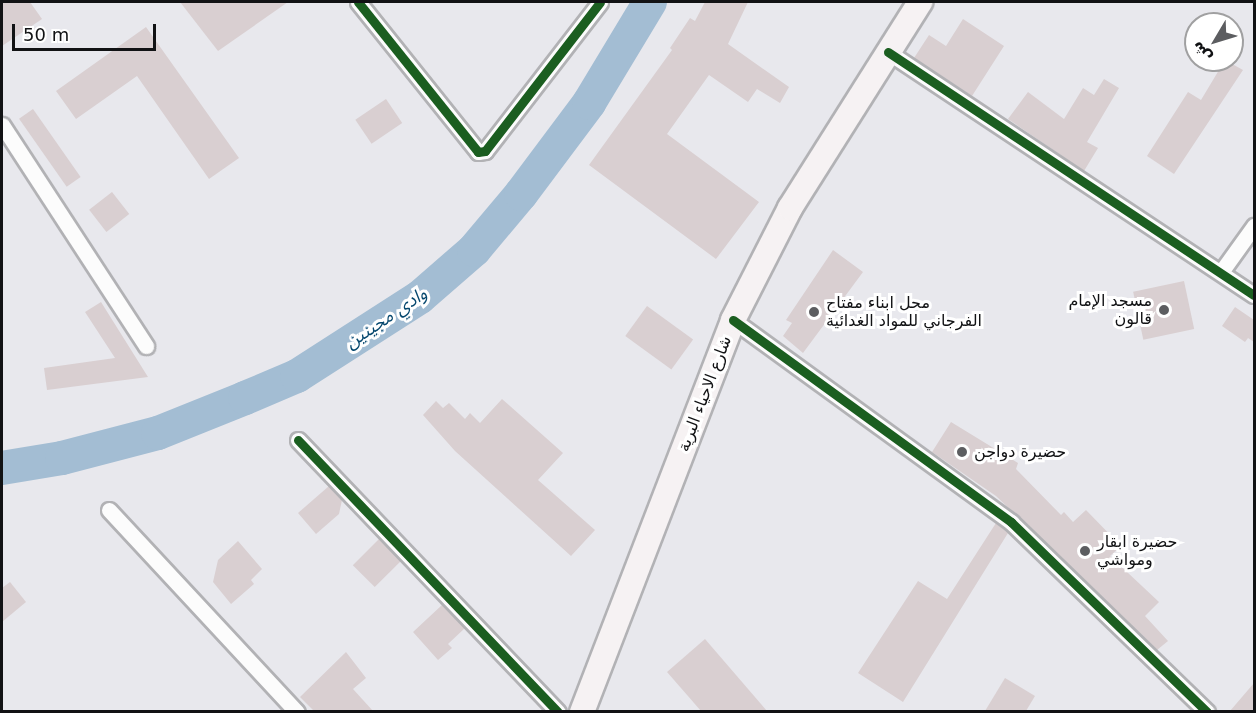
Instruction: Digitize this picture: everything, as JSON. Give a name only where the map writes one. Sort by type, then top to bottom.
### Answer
[{"type":"main road","name":"شارع الاحياء البرية","points":[[582,711],[733,320],[790,208],[920,2]]},
{"type":"street","points":[[358,2],[478,152],[485,151],[600,2]]},
{"type":"street","points":[[888,52],[1254,295]]},
{"type":"street","points":[[2,126],[146,346]]},
{"type":"street","points":[[1221,273],[1254,226]]},
{"type":"street","points":[[733,320],[1011,522],[1208,711]]},
{"type":"street","points":[[298,440],[558,711]]},
{"type":"street","points":[[109,510],[297,711]]},
{"type":"building","points":[[2,2],[30,2],[42,19],[2,46]]},
{"type":"building","points":[[180,2],[288,2],[218,51]]},
{"type":"building","points":[[705,2],[748,2],[728,44],[789,87],[780,103],[757,89],[748,102],[709,75],[667,134],[759,202],[716,259],[589,165],[672,50],[670,48],[690,18],[695,21]]},
{"type":"building","points":[[963,19],[1004,46],[972,96],[914,58],[929,35],[946,46]]},
{"type":"building","points":[[146,27],[239,158],[209,179],[137,76],[76,119],[56,91]]},
{"type":"building","points":[[1218,72],[1242,72],[1174,174],[1147,156],[1188,92],[1201,100]]},
{"type":"building","points":[[1104,79],[1119,88],[1087,142],[1098,148],[1084,171],[1008,119],[1028,92],[1064,119],[1083,88],[1094,95]]},
{"type":"building","points":[[386,99],[402,123],[372,144],[355,120]]},
{"type":"building","points":[[33,109],[81,177],[67,187],[19,119]]},
{"type":"building","points":[[112,192],[129,214],[106,232],[89,210]]},
{"type":"building","points":[[833,250],[863,272],[803,353],[783,336],[792,323],[786,320]]},
{"type":"building","name":"مسجد الإمام قالون","points":[[1184,281],[1194,329],[1143,340],[1133,292]]},
{"type":"building","points":[[101,302],[148,377],[47,390],[44,368],[115,358],[85,312]]},
{"type":"building","points":[[647,306],[693,340],[671,369],[625,336]]},
{"type":"building","points":[[1235,307],[1254,320],[1254,342],[1248,338],[1245,342],[1222,326]]},
{"type":"building","points":[[502,399],[563,453],[538,480],[595,530],[571,556],[455,451],[423,415],[436,401],[443,408],[449,403],[465,419],[470,413],[480,423]]},
{"type":"building","name":"حضيرة ابقار ومواشي","points":[[951,422],[1018,463],[1016,469],[1061,515],[1064,512],[1073,522],[1086,510],[1121,546],[1110,556],[1159,602],[1145,616],[1168,641],[1157,650],[996,496],[932,452]]},
{"type":"building","points":[[329,486],[342,500],[339,514],[316,534],[298,513]]},
{"type":"building","points":[[996,523],[1008,533],[903,702],[858,673],[918,581],[947,599]]},
{"type":"building","points":[[379,539],[401,561],[375,587],[353,565]]},
{"type":"building","points":[[238,541],[262,569],[251,580],[254,584],[231,604],[213,582],[218,560]]},
{"type":"building","points":[[10,582],[26,602],[2,622],[2,588]]},
{"type":"building","points":[[442,605],[465,628],[448,644],[452,648],[438,660],[413,632]]},
{"type":"building","points":[[705,639],[767,711],[701,711],[667,672]]},
{"type":"building","points":[[346,652],[366,678],[353,689],[373,711],[314,711],[300,697]]},
{"type":"building","points":[[1005,678],[1035,696],[1026,711],[985,711]]},
{"type":"building","points":[[1254,683],[1254,711],[1230,711]]},
{"type":"waterway","name":"وادي مجينين","points":[[2,468],[62,458],[158,433],[245,398],[297,376],[420,297],[474,250],[521,194],[589,103],[650,2]]},
{"type":"cycle path","points":[[358,2],[478,152],[485,151],[600,2]]},
{"type":"cycle path","points":[[888,52],[1254,295]]},
{"type":"cycle path","points":[[733,320],[1011,522],[1207,712]]},
{"type":"cycle path","points":[[298,440],[558,712]]},
{"type":"place","name":"مسجد الإمام قالون","points":[[1164,310]]},
{"type":"place","name":"محل ابناء مفتاح الفرجاني للمواد الغدائية","points":[[814,312]]},
{"type":"place","name":"حضيرة دواجن","points":[[962,452]]},
{"type":"place","name":"حضيرة ابقار ومواشي","points":[[1085,551]]}]
